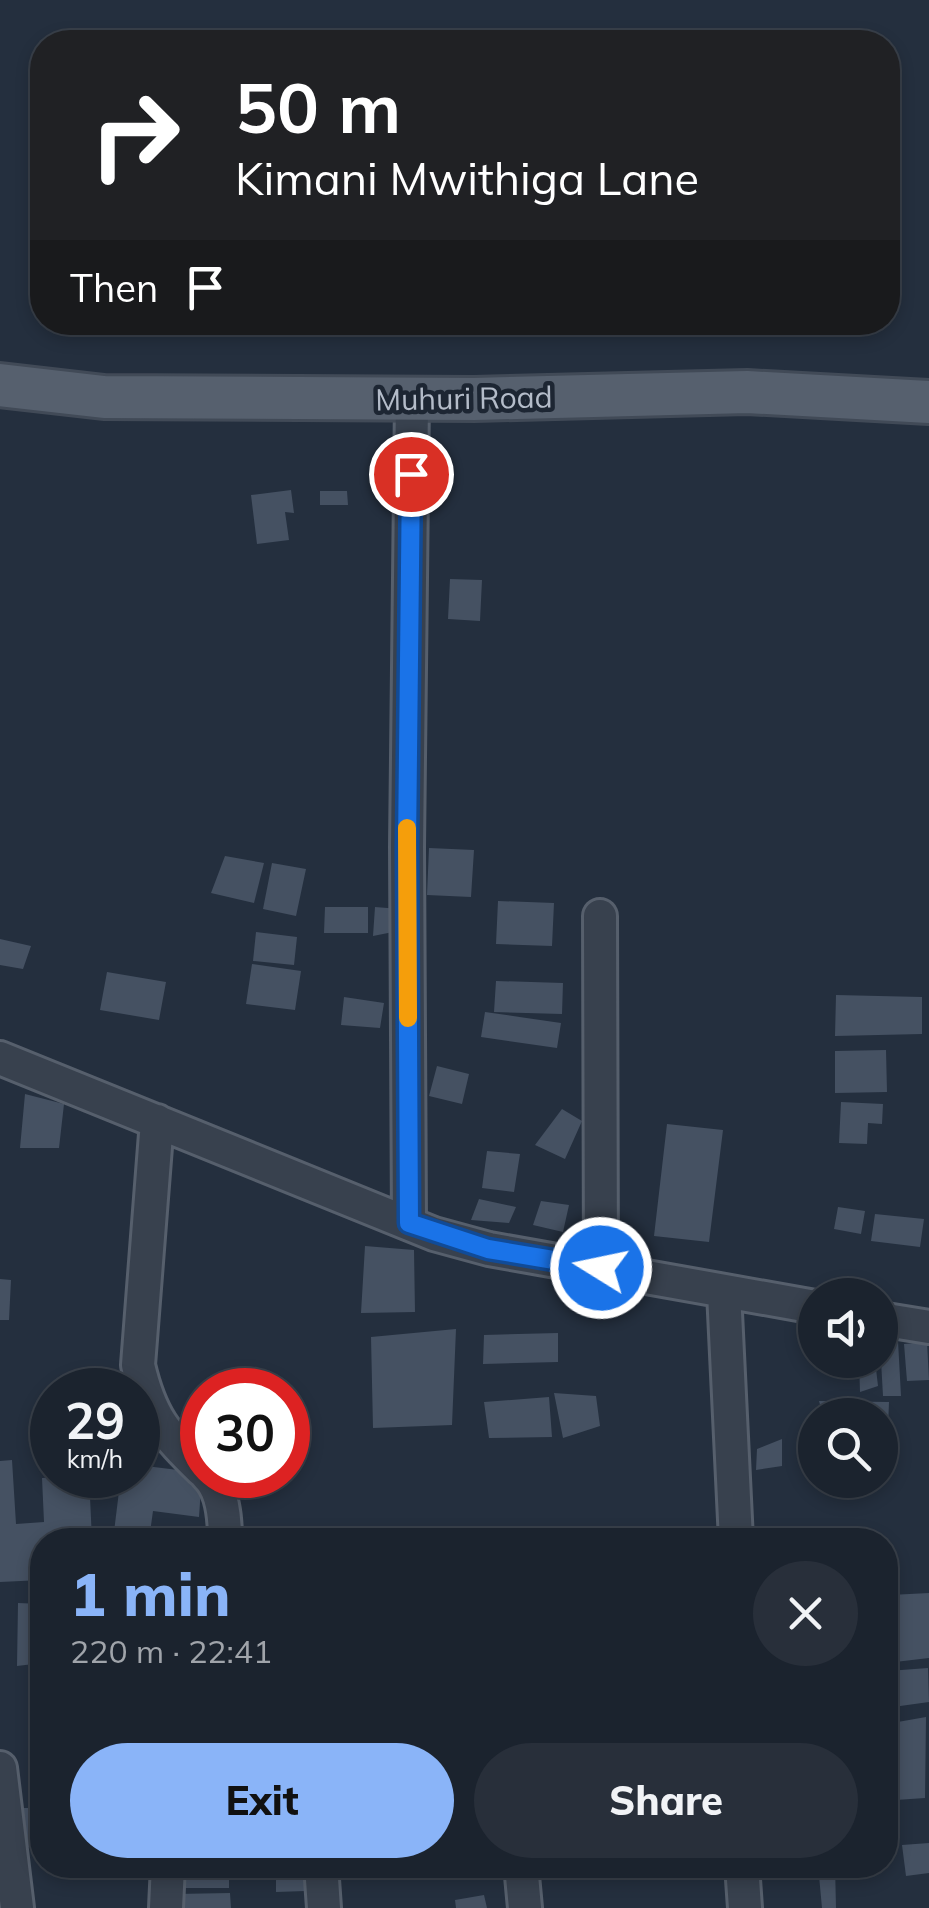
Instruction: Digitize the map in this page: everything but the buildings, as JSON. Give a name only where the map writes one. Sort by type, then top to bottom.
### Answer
[{"type":"main road","name":"Muhuri Road","points":[[0,385],[104,398],[412,399],[746,392],[929,402]]},
{"type":"street","points":[[409,1223],[407,847],[412,399]]},
{"type":"street","points":[[600,916],[601,1268]]},
{"type":"street","points":[[0,1058],[409,1223],[488,1249],[798,1305]]},
{"type":"street","points":[[158,1121],[138,1365],[146,1400],[167,1436],[180,1449]]},
{"type":"street","points":[[724,1292],[735,1528]]},
{"type":"street","points":[[898,1322],[929,1327]]},
{"type":"street","points":[[716,1430],[721,1528]]},
{"type":"street","points":[[219,1498],[224,1528]]},
{"type":"street","points":[[0,1768],[17,1908]]},
{"type":"street","points":[[166,1908],[167,1878]]},
{"type":"street","points":[[322,1878],[324,1908]]},
{"type":"street","points":[[522,1878],[525,1908]]},
{"type":"street","points":[[743,1878],[745,1908]]},
{"type":"street","points":[[756,1878],[758,1908]]},
{"type":"slow traffic","points":[[407,828],[408,1018]]},
{"type":"route","points":[[411,474],[407,847],[409,1223],[488,1249],[601,1268]]}]
